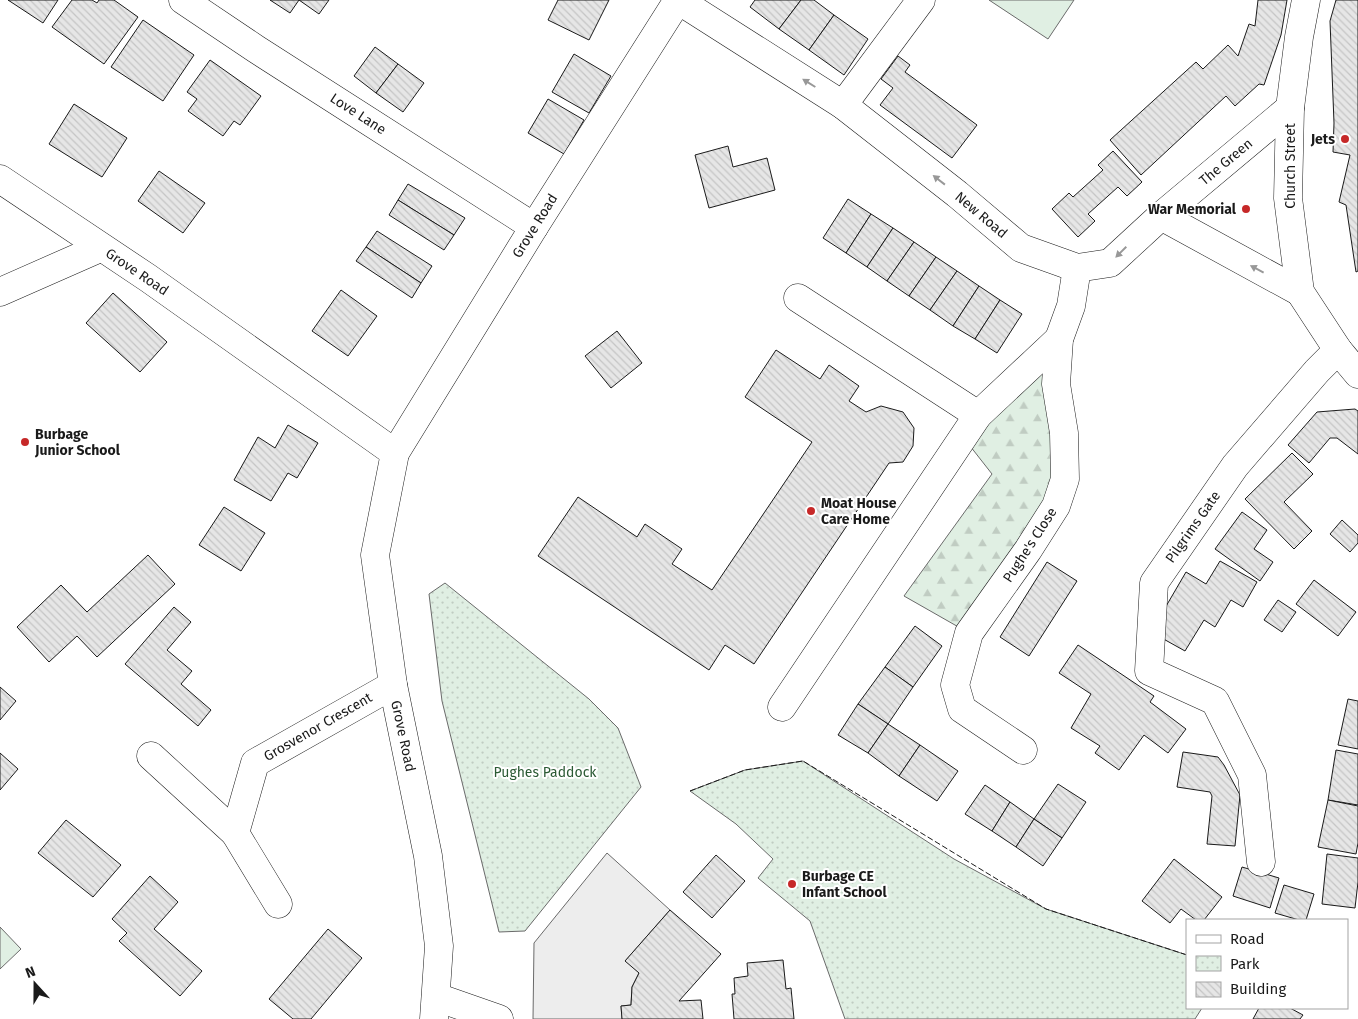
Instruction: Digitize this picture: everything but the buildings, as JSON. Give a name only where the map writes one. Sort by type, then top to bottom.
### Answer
[{"type":"street","name":"Love Lane","points":[[184,0],[256,49],[534,227]]},
{"type":"street","name":"Grove Road","points":[[435,1008],[440,946],[428,856],[393,685],[375,555],[395,453],[534,227],[678,0]]},
{"type":"street","name":"New Road","points":[[678,0],[842,105],[957,194],[1021,248],[1077,268],[1110,263],[1161,216]]},
{"type":"street","points":[[842,105],[921,0]]},
{"type":"street","name":"Church Street","points":[[1306,0],[1299,37],[1290,108],[1288,198],[1300,292],[1338,350],[1358,374]]},
{"type":"street","name":"The Green","points":[[1161,216],[1290,108]]},
{"type":"street","name":"Grove Road","points":[[0,179],[100,248],[148,278],[395,453]]},
{"type":"street","points":[[1161,216],[1300,292]]},
{"type":"street","points":[[2,290],[100,248]]},
{"type":"street","name":"Pughe's Close","points":[[1023,750],[962,709],[955,685],[969,633],[1028,550],[1056,506],[1065,479],[1064,433],[1056,384],[1059,339],[1071,306],[1077,268]]},
{"type":"street","points":[[798,298],[978,416]]},
{"type":"street","points":[[782,706],[978,416],[1059,339]]},
{"type":"street","name":"Pilgrims Gate","points":[[1261,862],[1252,775],[1215,701],[1149,671],[1154,583],[1235,466],[1317,371],[1338,350]]},
{"type":"street","name":"Grosvenor Crescent","points":[[235,833],[256,763],[393,685]]},
{"type":"street","points":[[151,756],[235,833],[278,904]]},
{"type":"street","points":[[435,1008],[499,1019]]},
{"type":"green space","points":[[989,0],[1074,0],[1048,39]]},
{"type":"green space","points":[[1048,349],[1065,479],[969,633],[904,596],[992,474],[963,437]]},
{"type":"green space","name":"Pughes Paddock","points":[[445,583],[589,699],[618,728],[641,787],[525,931],[499,932],[442,701],[429,594]]},
{"type":"green space","points":[[803,761],[954,859],[1046,909],[1186,955],[1186,1009],[1201,1009],[1195,1019],[845,1019],[810,921],[758,878],[773,859],[736,824],[690,791],[745,770]]},
{"type":"green space","points":[[0,927],[21,949],[0,969]]},
{"type":"shaded area","points":[[607,853],[670,910],[626,960],[639,973],[632,987],[631,1005],[621,1006],[622,1019],[533,1019],[534,943]]},
{"type":"fence","points":[[690,791],[745,770],[803,761],[1046,909],[1186,955]]},
{"type":"place","name":"Jets","points":[[1345,139]]},
{"type":"place","name":"War Memorial","points":[[1246,209]]},
{"type":"place","name":"Burbage Junior School","points":[[25,442]]},
{"type":"place","name":"Moat House Care Home","points":[[811,511]]},
{"type":"place","name":"Burbage CE Infant School","points":[[792,884]]}]
